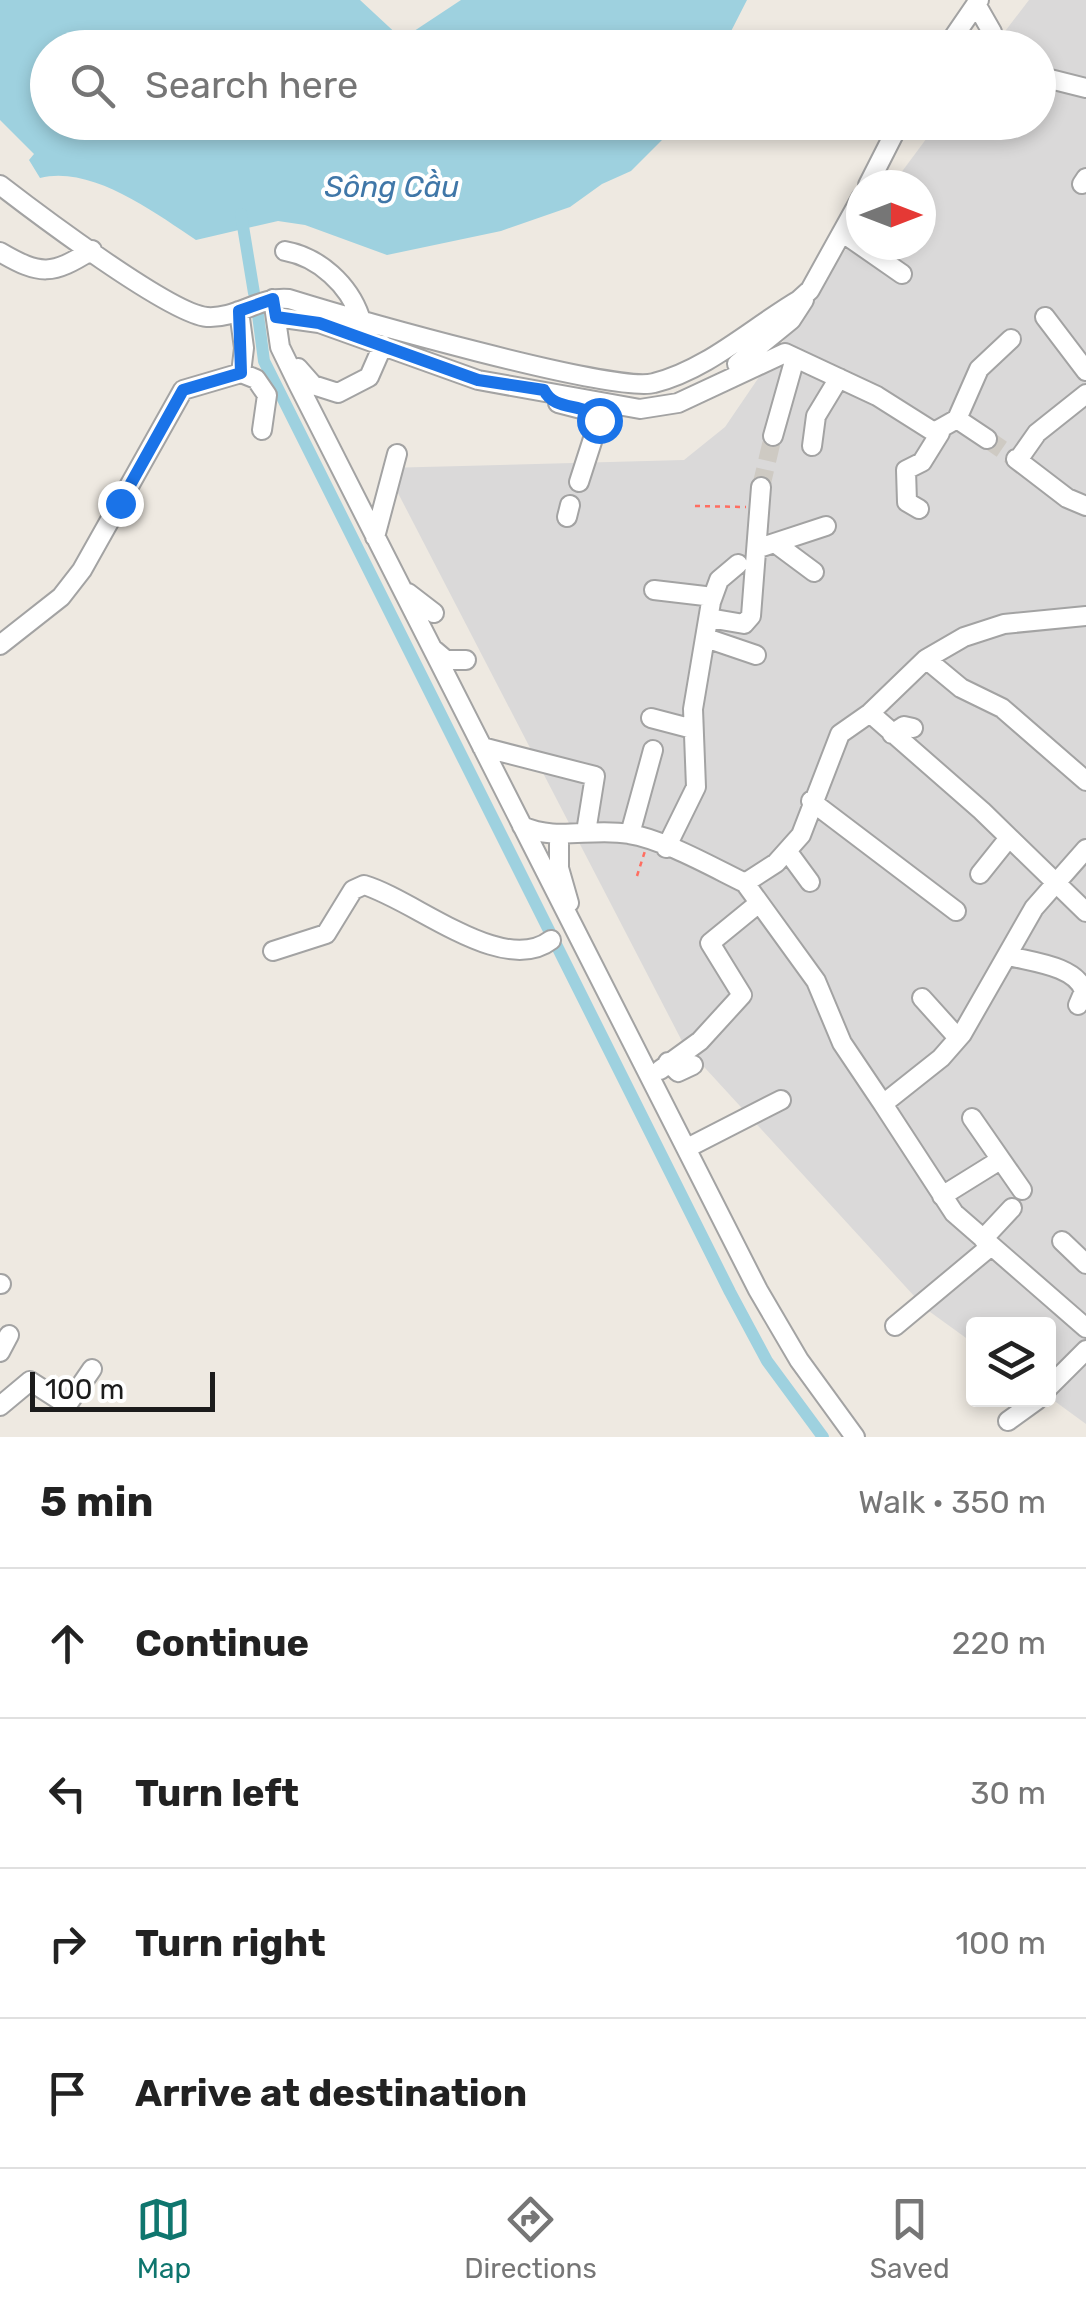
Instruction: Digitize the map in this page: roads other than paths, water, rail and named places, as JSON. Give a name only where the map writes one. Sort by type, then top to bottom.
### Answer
[{"type":"street","points":[[977,2],[987,30]]},
{"type":"street","points":[[958,30],[977,2]]},
{"type":"street","points":[[1056,80],[1086,88]]},
{"type":"street","points":[[876,170],[891,140]]},
{"type":"street","points":[[0,185],[92,250],[196,315],[213,317],[275,308],[360,317],[557,369],[648,385],[690,369],[810,290]]},
{"type":"street","points":[[697,394],[791,320],[846,230]]},
{"type":"street","points":[[0,252],[38,271],[62,269],[92,250]]},
{"type":"street","points":[[285,251],[302,254],[352,293],[360,317]]},
{"type":"street","points":[[888,260],[902,274]]},
{"type":"street","points":[[275,308],[478,380],[640,409],[678,404],[780,354],[839,378],[940,432]]},
{"type":"street","points":[[275,308],[284,354],[522,826],[563,931],[630,1040],[773,1318],[855,1437]]},
{"type":"street","points":[[239,311],[242,362],[267,395],[262,430]]},
{"type":"street","points":[[1045,317],[1086,371]]},
{"type":"street","points":[[919,509],[907,502],[906,470],[922,462],[940,432],[957,419],[979,370],[1010,339]]},
{"type":"street","points":[[284,354],[312,385],[338,393],[368,377],[384,345]]},
{"type":"street","points":[[774,436],[795,358]]},
{"type":"street","points":[[0,645],[61,597],[82,570],[183,390],[242,362]]},
{"type":"street","points":[[812,446],[816,416],[839,378]]},
{"type":"street","points":[[544,390],[555,403],[593,412],[599,420],[579,482]]},
{"type":"street","points":[[1086,394],[1037,433],[1017,459],[1067,498],[1086,506]]},
{"type":"street","points":[[957,419],[987,439]]},
{"type":"street","points":[[375,537],[396,454]]},
{"type":"street","points":[[710,610],[748,623],[767,546],[758,507],[761,486]]},
{"type":"street","points":[[767,546],[826,526]]},
{"type":"street","points":[[767,546],[814,572]]},
{"type":"street","points":[[666,848],[696,786],[693,728],[710,610],[719,580],[738,564]]},
{"type":"street","points":[[403,590],[434,613]]},
{"type":"street","points":[[654,590],[705,596],[710,610]]},
{"type":"street","points":[[744,884],[788,852],[801,835],[811,800],[840,734],[870,712],[926,659],[964,637],[994,627],[1086,616]]},
{"type":"street","points":[[706,638],[756,655]]},
{"type":"street","points":[[432,649],[446,660],[466,660]]},
{"type":"street","points":[[926,659],[961,688],[1002,708],[1086,781]]},
{"type":"street","points":[[870,712],[982,811],[1086,912]]},
{"type":"street","points":[[650,718],[693,728]]},
{"type":"street","points":[[892,734],[913,728]]},
{"type":"street","points":[[482,747],[594,776],[586,832]]},
{"type":"street","points":[[639,837],[653,750]]},
{"type":"street","points":[[811,800],[956,911]]},
{"type":"street","points":[[522,826],[547,836],[586,832],[639,837],[744,884],[816,981],[842,1042],[942,1196],[987,1243],[1086,1328]]},
{"type":"street","points":[[274,951],[326,934],[353,890],[364,885],[494,949],[530,950],[563,931],[572,910],[559,868],[560,835]]},
{"type":"street","points":[[980,874],[1008,839]]},
{"type":"street","points":[[883,1104],[941,1058],[958,1038],[1034,908],[1086,849]]},
{"type":"street","points":[[788,852],[810,882]]},
{"type":"street","points":[[664,1066],[700,1041],[742,995],[710,943],[759,903]]},
{"type":"street","points":[[1009,956],[1048,966],[1080,982],[1084,991],[1078,1004]]},
{"type":"street","points":[[922,998],[958,1038]]},
{"type":"street","points":[[630,1040],[678,1072],[693,1065]]},
{"type":"street","points":[[664,1066],[671,1121]]},
{"type":"street","points":[[695,1144],[781,1100]]},
{"type":"street","points":[[972,1118],[1022,1190]]},
{"type":"street","points":[[671,1121],[695,1144],[702,1183]]},
{"type":"street","points":[[942,1196],[1000,1160]]},
{"type":"street","points":[[895,1326],[987,1243],[1012,1208]]},
{"type":"street","points":[[1062,1241],[1083,1256]]},
{"type":"street","points":[[1056,1380],[1086,1350]]},
{"type":"street","points":[[0,1406],[30,1381],[61,1402],[70,1402],[92,1370]]},
{"type":"street","points":[[1008,1421],[1027,1407]]},
{"type":"water","name":"Sông Cầu","points":[[0,0],[360,0],[392,30],[30,30],[30,140],[662,140],[631,171],[602,184],[570,207],[501,231],[387,255],[305,225],[278,221],[196,240],[142,205],[101,185],[81,178],[40,178],[29,160],[34,154],[0,120]]},
{"type":"water","name":"Sông Cầu","points":[[461,0],[747,0],[732,30],[416,30]]},
{"type":"waterway","points":[[241,214],[254,293]]},
{"type":"waterway","points":[[258,315],[264,361],[730,1292],[767,1361],[823,1437]]},
{"type":"tunnel","points":[[761,487],[773,436]]},
{"type":"tunnel","points":[[987,439],[1016,459]]}]
